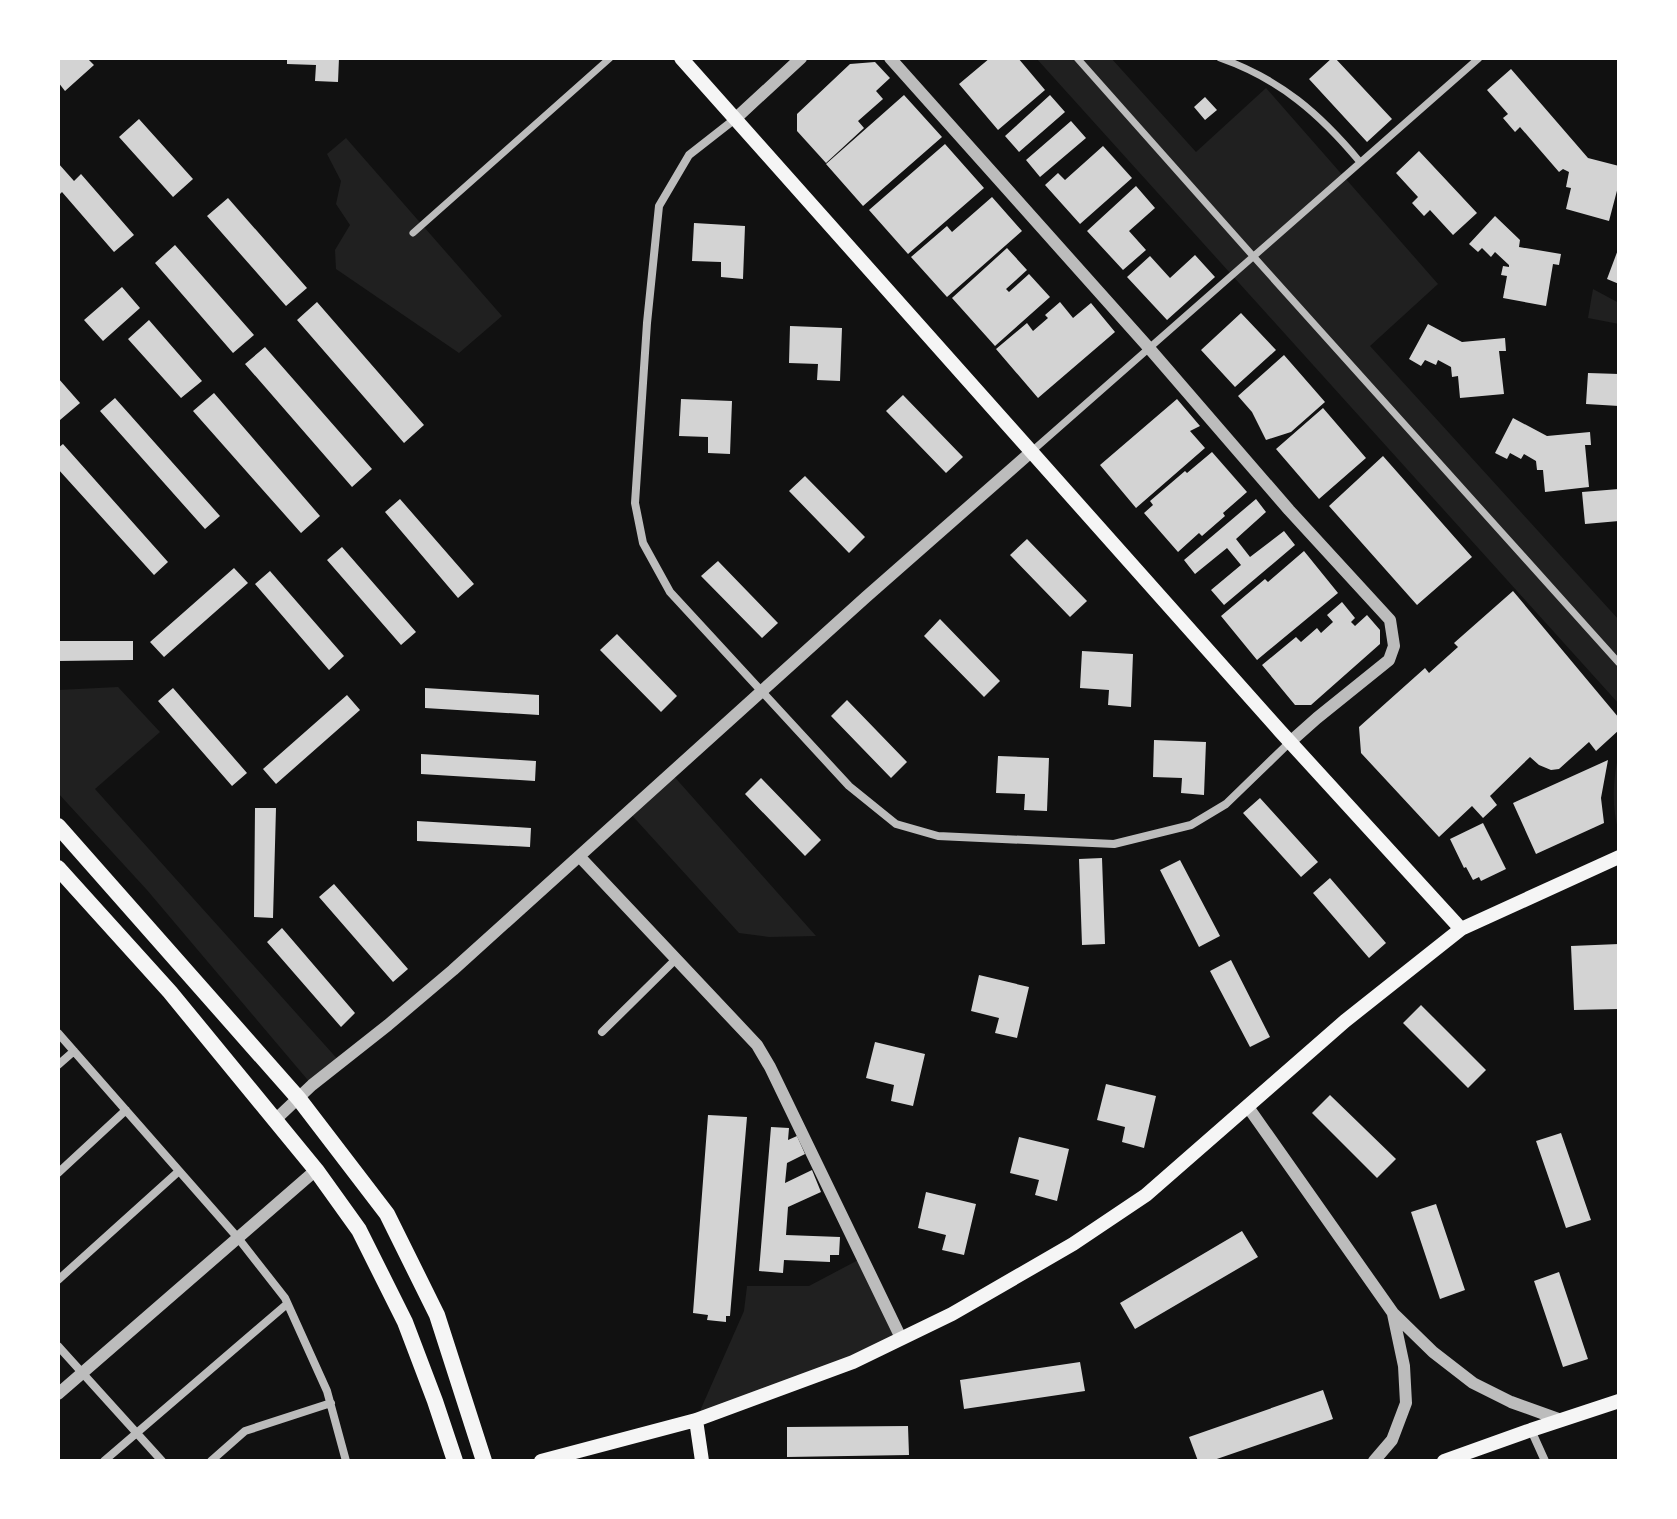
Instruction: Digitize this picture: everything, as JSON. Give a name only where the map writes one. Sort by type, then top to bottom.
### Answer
[{"type":"main road","points":[[681,58],[1290,742],[1461,929]]},
{"type":"main road","points":[[58,826],[299,1099],[387,1214],[437,1315],[484,1461]]},
{"type":"main road","points":[[541,1461],[696,1420],[853,1362],[952,1314],[1073,1244],[1146,1195],[1345,1021],[1461,929],[1619,857]]},
{"type":"main road","points":[[58,868],[170,992],[316,1170],[359,1230],[405,1322],[455,1461]]},
{"type":"main road","points":[[1444,1461],[1619,1401]]},
{"type":"main road","points":[[696,1420],[702,1461]]},
{"type":"street","points":[[413,233],[610,58]]},
{"type":"street","points":[[801,58],[735,119],[689,155],[659,206],[647,323],[635,503],[643,543],[670,592],[849,786],[896,824],[938,836],[1114,844],[1191,825],[1226,804],[1290,742],[1389,660],[1394,646],[1390,620],[890,58]]},
{"type":"street","points":[[1077,58],[1619,663]]},
{"type":"street","points":[[1220,58],[1253,71],[1302,102],[1360,162]]},
{"type":"street","points":[[275,1120],[312,1085],[453,970],[761,691],[1479,58]]},
{"type":"street","points":[[579,856],[757,1045],[901,1338]]},
{"type":"street","points":[[602,1032],[676,959]]},
{"type":"street","points":[[58,1033],[238,1238],[285,1298],[327,1391],[346,1461]]},
{"type":"street","points":[[58,1065],[74,1051]]},
{"type":"street","points":[[1248,1107],[1393,1313],[1433,1352],[1473,1383],[1511,1402],[1561,1420]]},
{"type":"street","points":[[58,1173],[126,1110]]},
{"type":"street","points":[[58,1394],[316,1170]]},
{"type":"street","points":[[58,1280],[179,1171]]},
{"type":"street","points":[[104,1461],[287,1304]]},
{"type":"street","points":[[1374,1461],[1392,1440],[1406,1403],[1404,1366],[1393,1313]]},
{"type":"street","points":[[58,1346],[162,1461]]},
{"type":"street","points":[[211,1461],[245,1431],[331,1403]]},
{"type":"street","points":[[1531,1430],[1545,1461]]},
{"type":"shaded area","points":[[1036,58],[1111,58],[1196,152],[1266,88],[1438,284],[1370,346],[1619,620],[1619,704]]},
{"type":"shaded area","points":[[346,138],[502,316],[459,353],[336,269],[335,250],[350,225],[336,204],[341,181],[327,154]]},
{"type":"shaded area","points":[[1593,289],[1619,303],[1619,324],[1588,318]]},
{"type":"shaded area","points":[[118,687],[160,732],[95,789],[341,1063],[312,1085],[147,890],[58,793],[58,690]]},
{"type":"shaded area","points":[[1619,753],[1619,832],[1614,792]]},
{"type":"shaded area","points":[[671,773],[816,936],[769,937],[739,933],[628,811]]},
{"type":"shaded area","points":[[862,1258],[901,1338],[696,1420],[744,1311],[747,1286],[809,1286]]},
{"type":"building","points":[[58,58],[87,58],[94,65],[65,91],[58,82]]},
{"type":"building","points":[[287,58],[339,58],[338,82],[315,81],[316,65],[287,64]]},
{"type":"building","points":[[990,58],[1018,58],[1045,90],[998,130],[959,84]]},
{"type":"building","points":[[1332,58],[1392,119],[1367,142],[1309,79]]},
{"type":"building","points":[[875,62],[890,78],[876,91],[883,99],[858,121],[864,128],[826,163],[797,131],[797,114],[850,64]]},
{"type":"building","points":[[1511,69],[1588,158],[1619,166],[1619,183],[1609,221],[1566,209],[1571,188],[1566,187],[1569,172],[1563,169],[1559,172],[1520,127],[1515,132],[1503,118],[1508,114],[1487,90]]},
{"type":"building","points":[[904,95],[942,137],[863,206],[826,164]]},
{"type":"building","points":[[1050,95],[1065,112],[1019,152],[1005,136]]},
{"type":"building","points":[[1205,97],[1217,110],[1205,120],[1194,107]]},
{"type":"building","points":[[139,119],[193,179],[173,197],[119,137]]},
{"type":"building","points":[[1071,121],[1086,138],[1040,177],[1026,160]]},
{"type":"building","points":[[945,144],[984,188],[908,254],[869,210]]},
{"type":"building","points":[[1103,146],[1132,178],[1080,224],[1045,185],[1058,173],[1065,180]]},
{"type":"building","points":[[1419,151],[1477,213],[1453,235],[1430,210],[1424,216],[1412,203],[1418,197],[1396,173]]},
{"type":"building","points":[[58,163],[74,181],[81,174],[134,235],[114,252],[62,192],[58,196]]},
{"type":"building","points":[[1136,186],[1155,208],[1129,231],[1146,250],[1123,270],[1087,231]]},
{"type":"building","points":[[992,197],[1022,231],[947,297],[911,257],[947,226],[952,232]]},
{"type":"building","points":[[228,198],[307,288],[286,306],[207,216]]},
{"type":"building","points":[[1495,216],[1520,240],[1519,247],[1561,254],[1559,265],[1553,264],[1546,306],[1503,298],[1507,276],[1501,275],[1503,266],[1509,265],[1495,252],[1491,257],[1482,248],[1478,252],[1469,244]]},
{"type":"building","points":[[694,223],[745,226],[743,279],[721,277],[721,262],[692,261]]},
{"type":"building","points":[[175,245],[254,335],[233,353],[155,263]]},
{"type":"building","points":[[1619,247],[1619,284],[1607,279]]},
{"type":"building","points":[[1007,248],[1027,270],[1006,289],[1009,292],[1029,274],[1050,297],[995,346],[952,298]]},
{"type":"building","points":[[1195,255],[1215,277],[1167,320],[1127,277],[1150,256],[1170,278]]},
{"type":"building","points":[[122,287],[140,308],[103,341],[84,320]]},
{"type":"building","points":[[317,302],[424,425],[404,443],[297,320]]},
{"type":"building","points":[[1060,302],[1073,318],[1091,303],[1115,332],[1038,398],[996,349],[1027,323],[1033,331]]},
{"type":"building","points":[[1241,313],[1276,350],[1235,387],[1201,350]]},
{"type":"building","points":[[149,320],[202,381],[181,398],[128,339]]},
{"type":"building","points":[[1428,324],[1462,342],[1505,338],[1506,351],[1499,351],[1504,394],[1460,398],[1458,376],[1452,377],[1451,367],[1438,360],[1436,365],[1425,360],[1421,366],[1409,359]]},
{"type":"building","points":[[790,326],[842,328],[840,381],[817,380],[818,364],[789,363]]},
{"type":"building","points":[[265,347],[372,469],[352,487],[245,364]]},
{"type":"building","points":[[1284,355],[1325,402],[1291,432],[1266,440],[1252,412],[1238,396]]},
{"type":"building","points":[[1588,373],[1619,374],[1619,406],[1586,404]]},
{"type":"building","points":[[58,378],[80,403],[60,420],[58,418]]},
{"type":"building","points":[[214,393],[320,516],[301,533],[193,411]]},
{"type":"building","points":[[903,395],[963,457],[946,473],[886,411]]},
{"type":"building","points":[[115,398],[220,516],[205,529],[100,411]]},
{"type":"building","points":[[681,399],[732,401],[730,454],[708,453],[708,437],[679,436]]},
{"type":"building","points":[[1177,399],[1200,426],[1190,431],[1205,448],[1136,508],[1100,465]]},
{"type":"building","points":[[1323,408],[1366,458],[1319,499],[1276,449]]},
{"type":"building","points":[[1513,418],[1547,436],[1590,432],[1591,445],[1585,445],[1589,487],[1545,492],[1543,470],[1537,470],[1536,461],[1524,454],[1521,459],[1510,453],[1507,459],[1495,453]]},
{"type":"building","points":[[63,444],[168,562],[154,575],[58,469],[58,448]]},
{"type":"building","points":[[1212,452],[1247,492],[1202,536],[1199,533],[1178,552],[1144,513],[1153,505],[1150,501]]},
{"type":"building","points":[[1383,456],[1472,557],[1417,605],[1329,506]]},
{"type":"building","points":[[805,476],[865,537],[849,553],[789,491]]},
{"type":"building","points":[[1619,489],[1619,521],[1585,524],[1582,492]]},
{"type":"building","points":[[400,499],[474,584],[458,598],[385,512]]},
{"type":"building","points":[[1256,499],[1266,512],[1236,539],[1250,557],[1284,531],[1295,545],[1224,605],[1211,590],[1241,565],[1227,548],[1195,574],[1184,560]]},
{"type":"building","points":[[1027,539],[1087,601],[1070,617],[1010,555]]},
{"type":"building","points":[[342,547],[416,632],[401,645],[327,560]]},
{"type":"building","points":[[1304,551],[1338,593],[1257,660],[1221,616]]},
{"type":"building","points":[[718,561],[778,623],[762,638],[701,576]]},
{"type":"building","points":[[234,568],[248,583],[164,657],[150,642]]},
{"type":"building","points":[[270,571],[344,656],[329,670],[255,584]]},
{"type":"building","points":[[1513,591],[1619,718],[1619,730],[1596,751],[1589,742],[1559,769],[1551,770],[1530,757],[1490,796],[1497,805],[1483,818],[1472,806],[1439,837],[1361,753],[1359,727],[1425,668],[1429,673],[1458,647],[1454,643]]},
{"type":"building","points":[[1342,602],[1355,618],[1351,622],[1355,626],[1367,615],[1380,630],[1380,644],[1311,705],[1295,705],[1262,665],[1296,637],[1301,642],[1317,628],[1321,633],[1333,622],[1327,615]]},
{"type":"building","points":[[940,619],[1000,681],[984,697],[924,636]]},
{"type":"building","points":[[617,634],[677,696],[661,712],[600,650]]},
{"type":"building","points":[[58,641],[133,641],[133,660],[58,661]]},
{"type":"building","points":[[1082,651],[1133,654],[1131,707],[1108,705],[1109,690],[1080,688]]},
{"type":"building","points":[[173,688],[247,773],[232,786],[158,701]]},
{"type":"building","points":[[425,688],[539,695],[539,715],[425,708]]},
{"type":"building","points":[[347,695],[360,710],[276,784],[263,769]]},
{"type":"building","points":[[847,700],[907,762],[891,778],[831,716]]},
{"type":"building","points":[[1154,740],[1206,742],[1204,795],[1181,793],[1182,778],[1153,777]]},
{"type":"building","points":[[421,754],[536,761],[535,781],[421,774]]},
{"type":"building","points":[[998,756],[1049,758],[1047,811],[1024,810],[1025,794],[996,793]]},
{"type":"building","points":[[1608,760],[1601,798],[1604,823],[1536,854],[1513,803]]},
{"type":"building","points":[[761,778],[821,840],[805,856],[745,794]]},
{"type":"building","points":[[1260,798],[1318,862],[1301,877],[1243,813]]},
{"type":"building","points":[[255,808],[276,808],[273,918],[254,917]]},
{"type":"building","points":[[417,821],[531,828],[530,847],[417,841]]},
{"type":"building","points":[[1483,823],[1506,869],[1481,881],[1479,877],[1473,880],[1464,868],[1450,839]]},
{"type":"building","points":[[1102,858],[1105,944],[1082,945],[1079,859]]},
{"type":"building","points":[[1180,860],[1220,936],[1199,947],[1160,870]]},
{"type":"building","points":[[1330,878],[1386,943],[1369,958],[1313,893]]},
{"type":"building","points":[[334,884],[408,969],[393,982],[319,897]]},
{"type":"building","points":[[282,928],[355,1013],[341,1027],[267,942]]},
{"type":"building","points":[[1619,944],[1619,1009],[1574,1010],[1571,946]]},
{"type":"building","points":[[1231,960],[1270,1037],[1250,1047],[1210,971]]},
{"type":"building","points":[[979,975],[1029,987],[1017,1038],[995,1033],[999,1018],[971,1011]]},
{"type":"building","points":[[1421,1005],[1486,1070],[1468,1088],[1403,1023]]},
{"type":"building","points":[[875,1042],[925,1054],[913,1106],[891,1101],[894,1085],[866,1078]]},
{"type":"building","points":[[1106,1084],[1156,1096],[1144,1148],[1122,1142],[1125,1127],[1097,1120]]},
{"type":"building","points":[[1330,1095],[1396,1159],[1377,1178],[1312,1113]]},
{"type":"building","points":[[708,1115],[747,1117],[730,1316],[726,1316],[726,1322],[707,1320],[708,1315],[693,1313]]},
{"type":"building","points":[[771,1127],[789,1128],[788,1140],[797,1136],[805,1154],[787,1163],[785,1183],[812,1170],[821,1192],[788,1207],[786,1235],[840,1237],[839,1255],[830,1255],[830,1262],[784,1260],[783,1273],[759,1271]]},
{"type":"building","points":[[1561,1133],[1591,1220],[1566,1228],[1536,1141]]},
{"type":"building","points":[[1019,1137],[1069,1149],[1057,1201],[1035,1195],[1039,1180],[1010,1173]]},
{"type":"building","points":[[926,1192],[976,1204],[964,1255],[942,1250],[946,1235],[918,1228]]},
{"type":"building","points":[[1436,1204],[1465,1290],[1440,1299],[1411,1212]]},
{"type":"building","points":[[1242,1231],[1258,1257],[1135,1329],[1120,1303]]},
{"type":"building","points":[[1559,1272],[1588,1359],[1563,1367],[1534,1281]]},
{"type":"building","points":[[1080,1362],[1085,1391],[964,1409],[960,1380]]},
{"type":"building","points":[[1323,1390],[1333,1419],[1211,1461],[1198,1461],[1189,1437]]},
{"type":"building","points":[[908,1426],[909,1455],[787,1457],[787,1427]]}]
